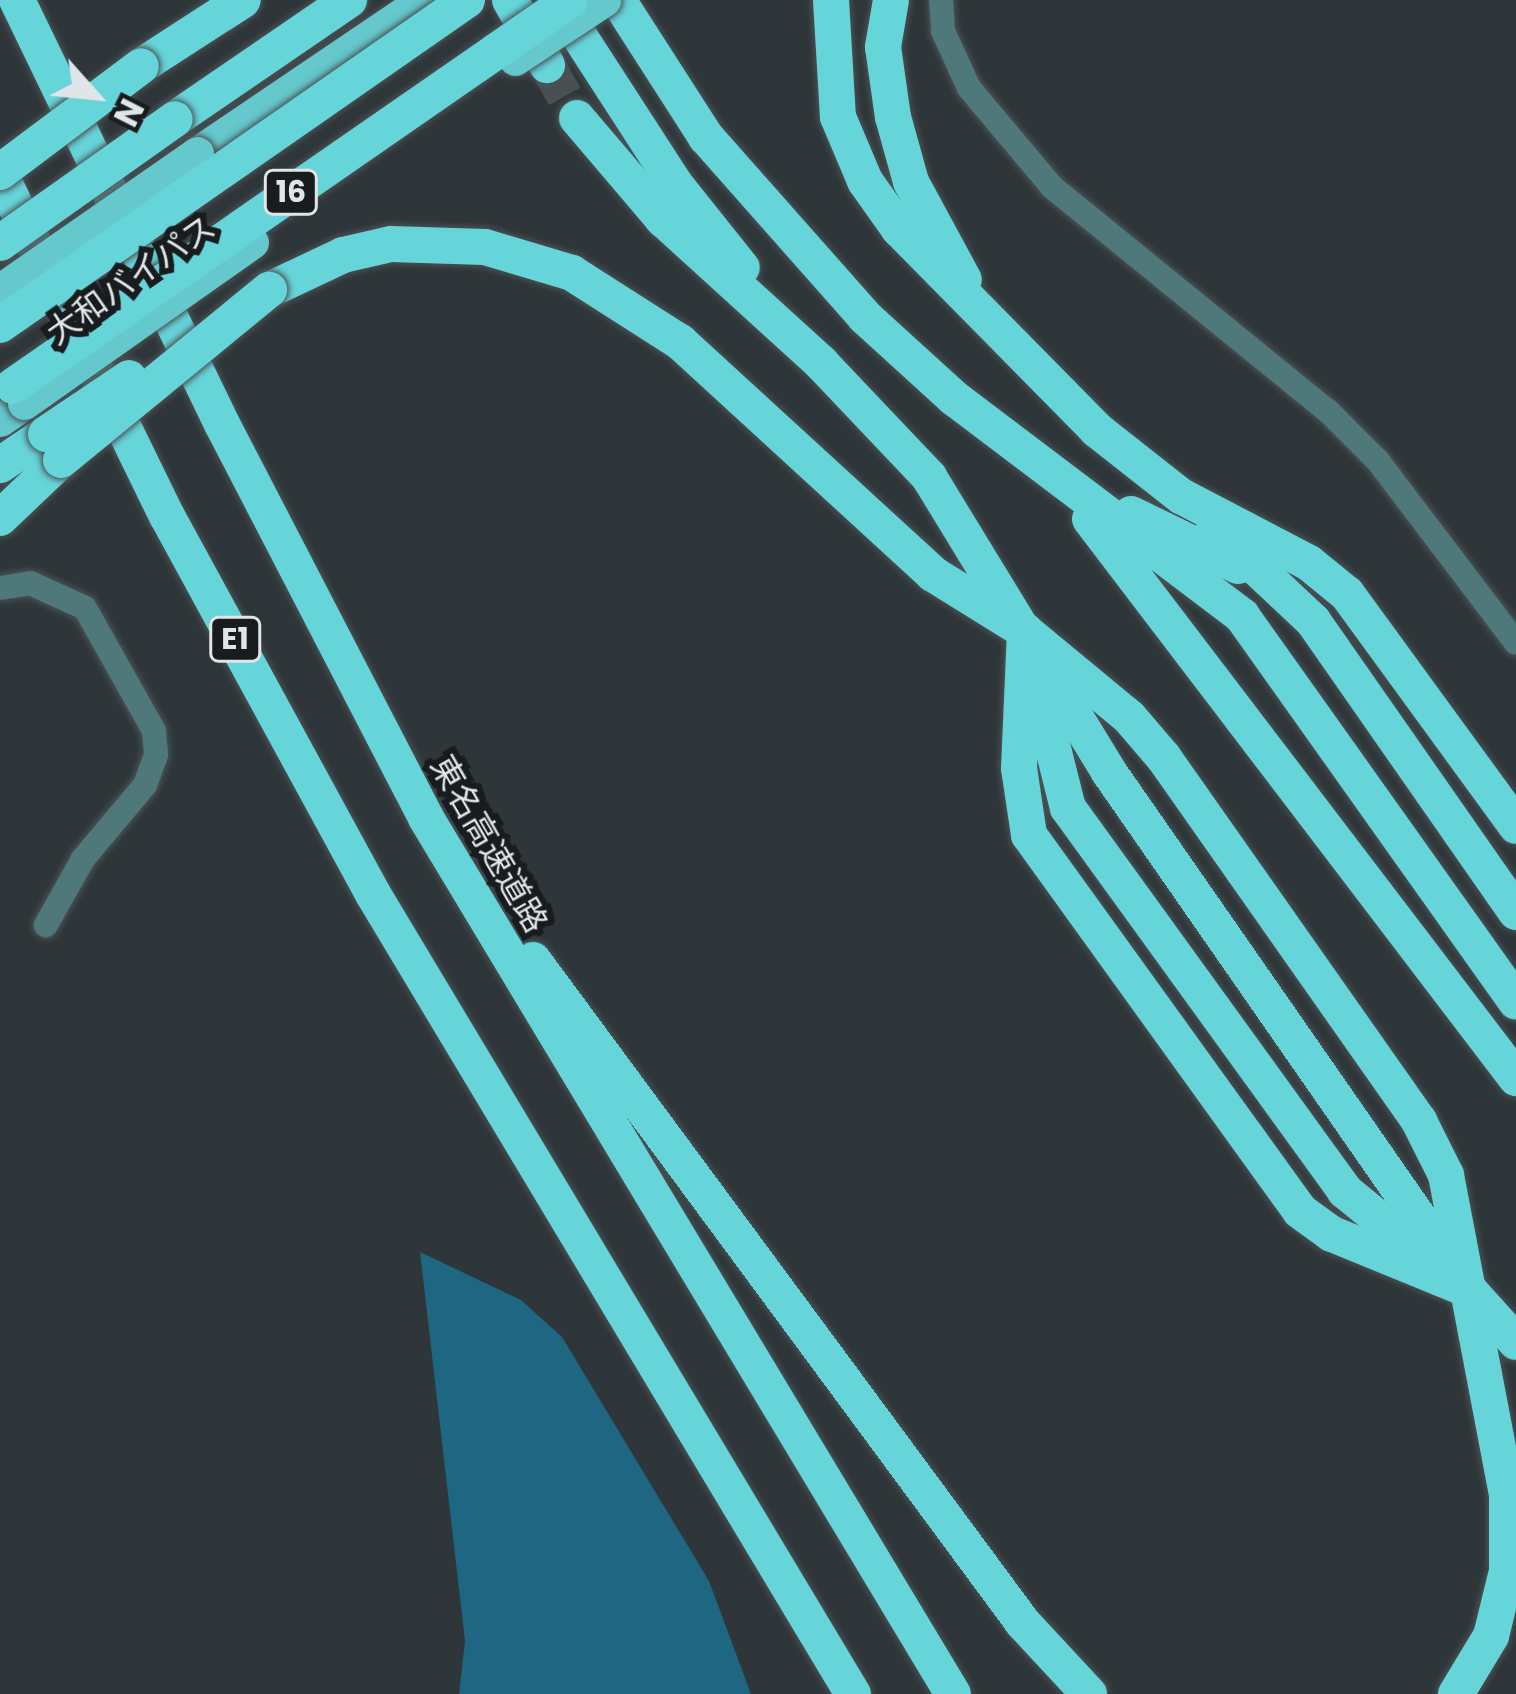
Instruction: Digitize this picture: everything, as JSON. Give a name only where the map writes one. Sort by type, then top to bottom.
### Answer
[{"type":"highway","name":"東名高速道路","points":[[17,0],[427,818],[953,1694]]},
{"type":"highway","points":[[0,173],[141,66],[243,0]]},
{"type":"highway","points":[[0,243],[350,0]]},
{"type":"highway","name":"大和バイパス","points":[[0,290],[423,0]]},
{"type":"highway","name":"16","points":[[0,325],[467,0]]},
{"type":"highway","points":[[510,0],[530,63]]},
{"type":"highway","points":[[556,0],[675,184],[820,363]]},
{"type":"highway","name":"16","points":[[8,406],[570,0]]},
{"type":"highway","name":"大和バイパス","points":[[8,406],[530,63],[604,0]]},
{"type":"highway","points":[[618,0],[695,121],[800,250],[954,398],[1242,616]]},
{"type":"highway","points":[[831,0],[830,77],[847,146],[898,229],[1096,430],[1242,616],[1516,1001]]},
{"type":"highway","points":[[891,0],[884,46],[911,182],[983,314]]},
{"type":"highway","points":[[577,118],[663,219],[820,363],[929,477],[1108,772],[1469,1290],[1516,1342]]},
{"type":"highway","name":"E1","points":[[0,173],[167,516],[373,894],[853,1694]]},
{"type":"highway","points":[[0,518],[53,447],[269,290],[344,255],[391,244],[485,247],[572,273],[680,342],[933,574],[1025,632],[1130,717],[1164,758],[1419,1121],[1446,1175],[1497,1417],[1507,1571],[1491,1636],[1456,1694]]},
{"type":"highway","points":[[1096,430],[1181,496],[1313,621],[1516,912]]},
{"type":"highway","points":[[0,465],[53,447]]},
{"type":"highway","points":[[1057,479],[1272,583]]},
{"type":"highway","points":[[1057,479],[1214,673],[1516,1078]]},
{"type":"highway","points":[[1181,496],[1309,562],[1347,594],[1516,826]]},
{"type":"highway","points":[[1025,632],[1019,768],[1029,835],[1300,1211],[1333,1234],[1469,1290]]},
{"type":"highway","points":[[427,818],[1023,1623],[1089,1694]]},
{"type":"highway","points":[[812,1627],[842,1694]]},
{"type":"street","points":[[941,0],[943,31],[969,88],[1052,187],[1345,428],[1516,643]]},
{"type":"street","points":[[0,588],[30,583],[85,608],[154,731],[156,755],[146,785],[83,859],[46,925]]},
{"type":"shaded area","points":[[420,1252],[521,1300],[562,1337],[709,1581],[751,1694],[459,1694],[465,1641]]},
{"type":"tunnel","points":[[547,65],[577,118]]}]
